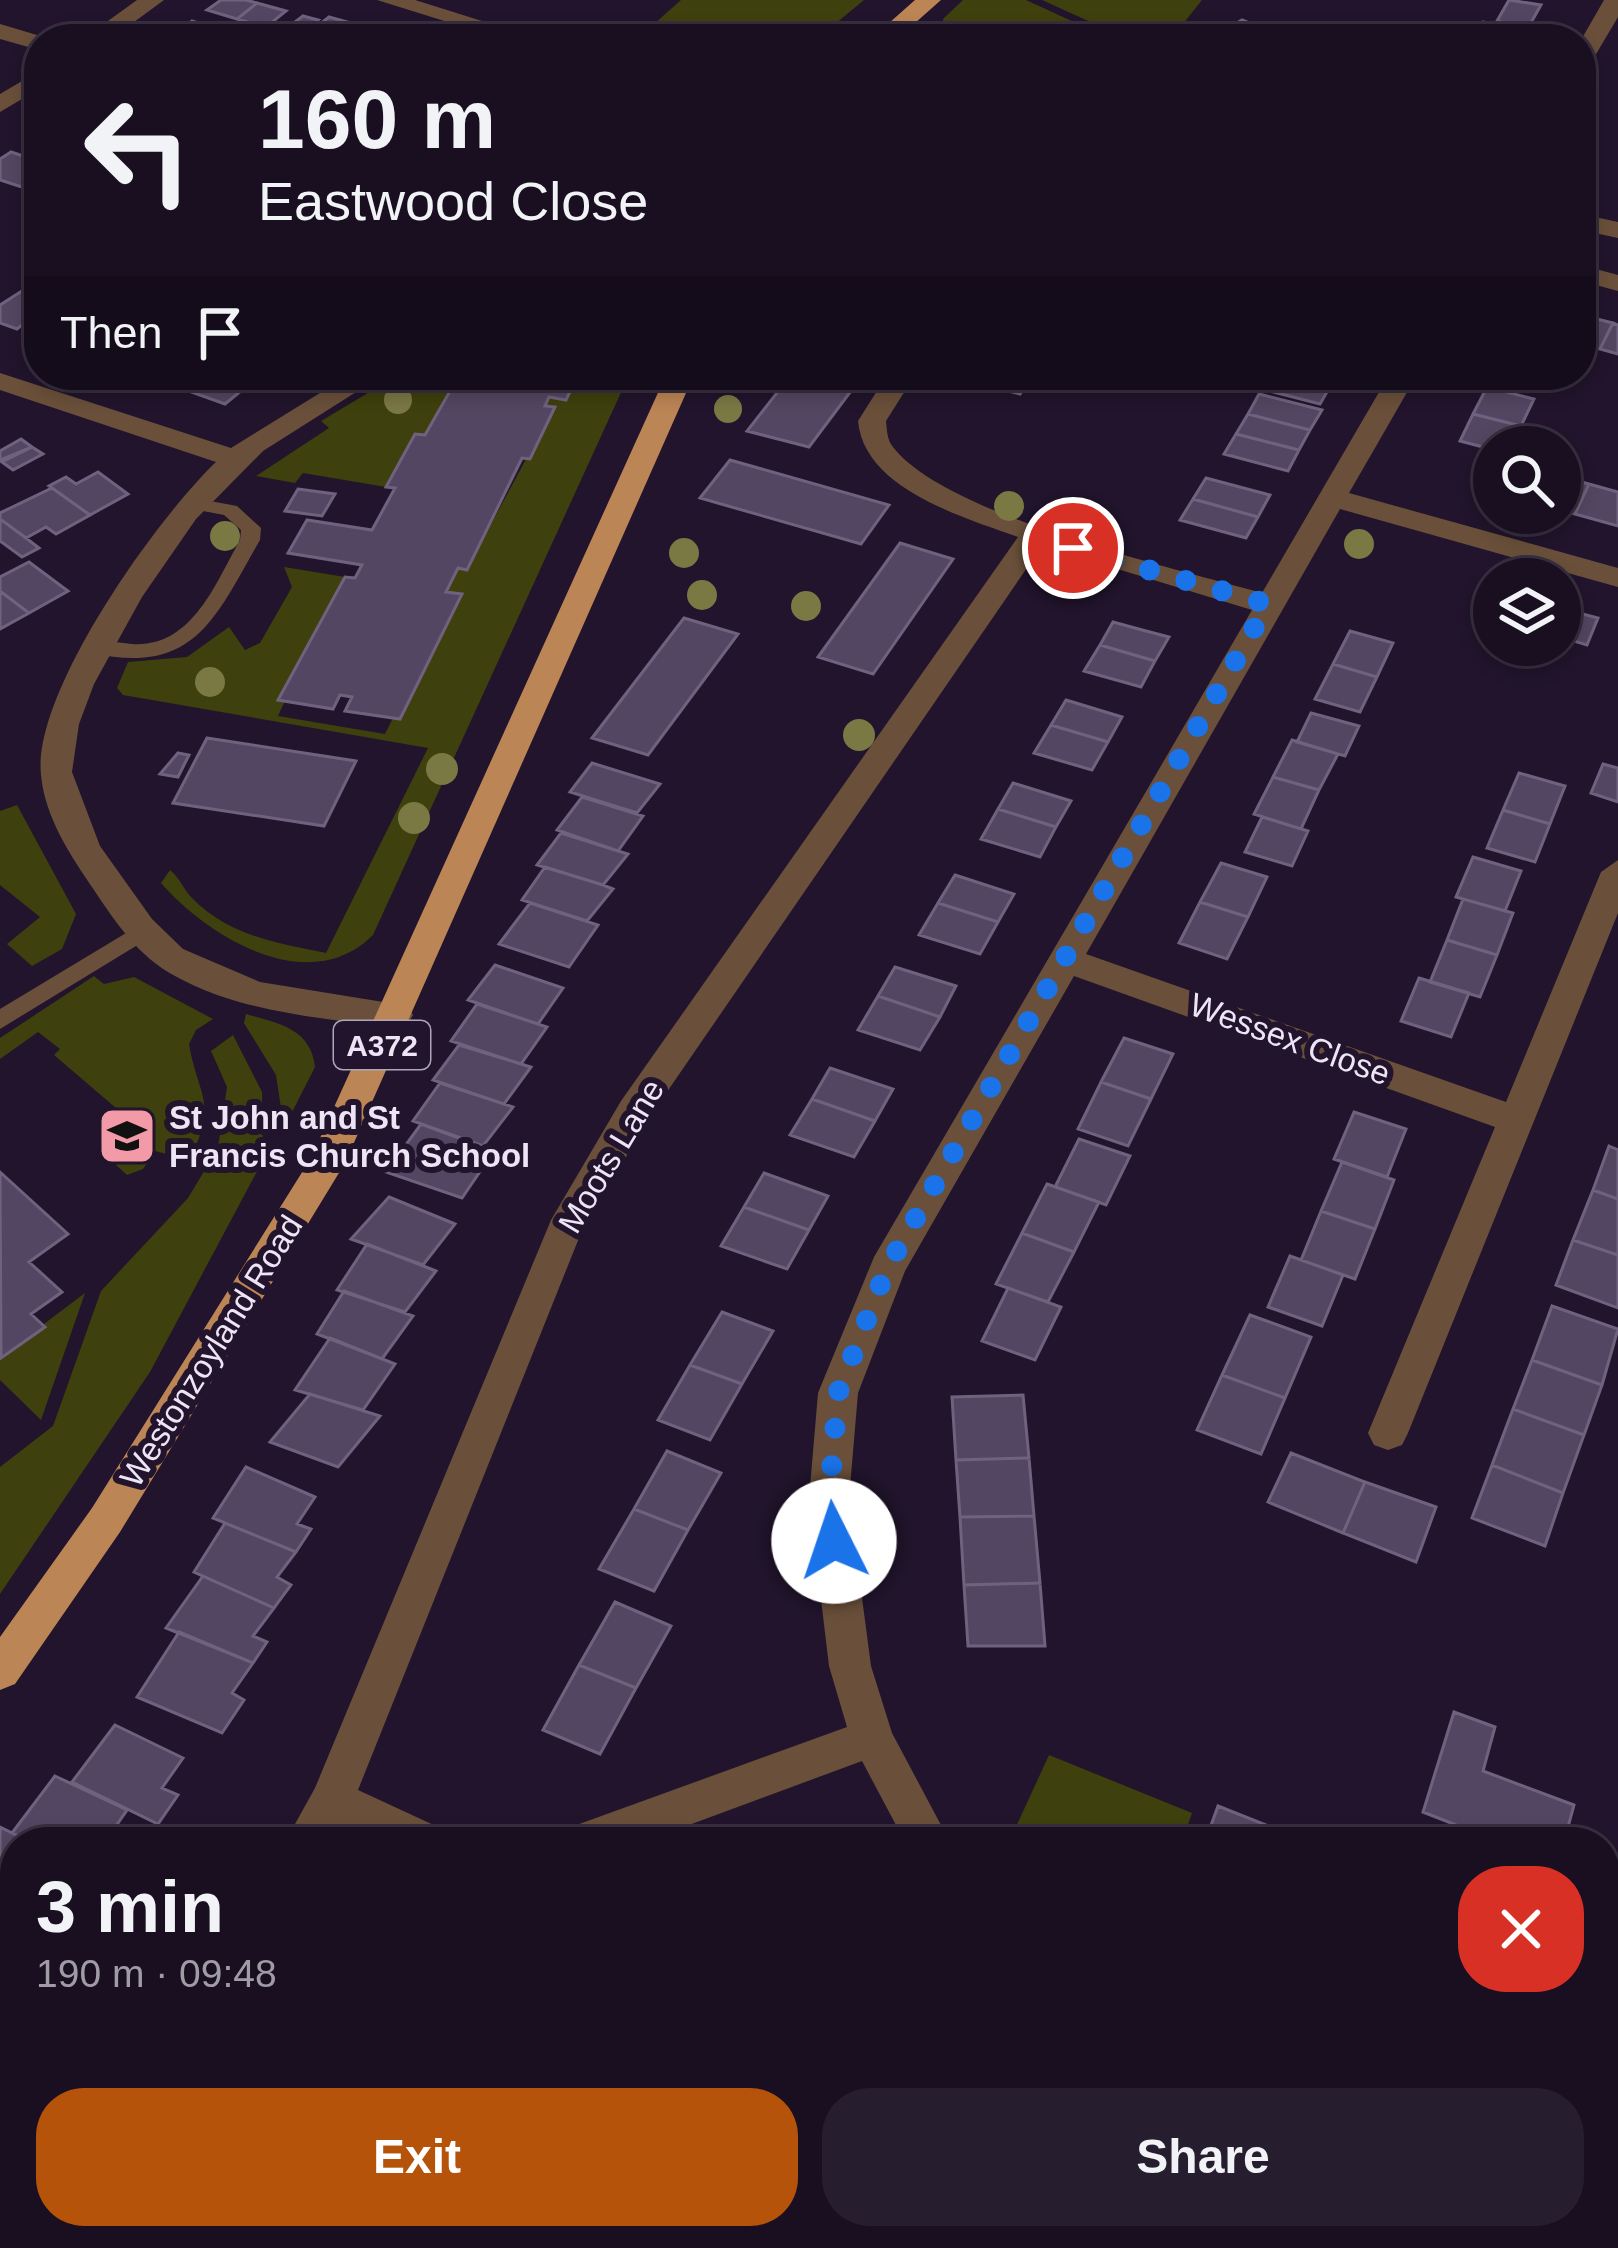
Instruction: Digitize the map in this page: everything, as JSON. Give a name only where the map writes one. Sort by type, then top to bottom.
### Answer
[{"type":"main road","points":[[901,24],[929,0]]},
{"type":"main road","name":"Westonzoyland Road","points":[[0,1671],[106,1520],[327,1163],[673,390]]},
{"type":"street","points":[[117,24],[152,0]]},
{"type":"street","points":[[389,0],[475,24]]},
{"type":"street","points":[[1596,35],[1616,0]]},
{"type":"street","points":[[24,390],[235,459]]},
{"type":"street","points":[[345,390],[235,459],[194,504],[98,648],[61,730],[56,759],[60,798],[94,865],[141,932],[183,965],[235,988],[396,1015]]},
{"type":"street","points":[[892,390],[872,421],[875,446],[899,470],[1034,536],[1268,604]]},
{"type":"street","points":[[920,1827],[872,1738],[850,1666],[829,1499],[838,1393],[887,1268],[1395,390]]},
{"type":"street","points":[[1334,498],[1618,578]]},
{"type":"street","name":"Moots Lane","points":[[317,1827],[332,1801],[564,1230],[634,1111],[1034,536]]},
{"type":"street","points":[[1388,1433],[1618,872]]},
{"type":"street","name":"Wessex Close","points":[[1064,959],[1516,1120]]},
{"type":"street","points":[[628,1827],[872,1738]]},
{"type":"street","points":[[332,1801],[389,1827]]},
{"type":"lane","points":[[98,648],[154,652],[190,634],[250,540],[251,528],[230,510],[194,504]]},
{"type":"lane","points":[[0,1020],[141,932]]},
{"type":"shaded area","points":[[681,0],[864,0],[835,24],[654,24]]},
{"type":"shaded area","points":[[963,0],[1026,0],[1078,24],[944,24]]},
{"type":"shaded area","points":[[1042,0],[1202,0],[1183,24],[1095,24]]},
{"type":"shaded area","points":[[373,390],[450,390],[425,435],[415,434],[386,487],[303,473],[295,483],[256,476],[329,428],[321,421]]},
{"type":"shaded area","points":[[570,390],[622,390],[373,935],[347,953],[319,961],[290,961],[261,953],[205,923],[161,883],[170,870],[193,899],[222,922],[255,936],[326,953],[428,748],[123,695],[117,688],[128,662],[187,657],[229,627],[245,650],[260,643],[292,587],[284,567],[345,577],[278,699],[285,701],[278,716],[385,734],[393,718],[400,719],[462,595],[446,592],[458,568],[467,569],[554,407],[545,406],[549,397],[566,399]]},
{"type":"shaded area","points":[[17,805],[76,914],[62,949],[32,966],[7,944],[40,917],[0,885],[0,811]]},
{"type":"shaded area","points":[[94,976],[104,984],[134,977],[213,1019],[196,1030],[189,1044],[205,1112],[189,1160],[155,1151],[143,1169],[127,1175],[116,1165],[151,1138],[54,1055],[60,1049],[38,1032],[0,1059],[0,1038]]},
{"type":"shaded area","points":[[246,1014],[291,1029],[312,1054],[315,1067],[284,1128],[276,1075],[244,1023]]},
{"type":"shaded area","points":[[233,1035],[262,1092],[263,1160],[150,1372],[0,1594],[0,1467],[53,1426],[101,1291],[188,1198],[218,1148],[227,1087],[211,1051]]},
{"type":"shaded area","points":[[85,1293],[41,1420],[0,1380],[0,1357]]},
{"type":"shaded area","points":[[1049,1755],[1192,1813],[1187,1827],[1016,1827]]},
{"type":"building","points":[[221,0],[257,3],[237,19],[207,10]]},
{"type":"building","points":[[1509,0],[1541,5],[1530,24],[1497,21]]},
{"type":"building","points":[[257,3],[286,11],[270,24],[237,19]]},
{"type":"building","points":[[303,16],[318,20],[313,24],[292,24]]},
{"type":"building","points":[[329,17],[354,24],[320,24]]},
{"type":"building","points":[[11,152],[24,156],[24,185],[0,180],[0,159]]},
{"type":"building","points":[[24,292],[24,323],[17,329],[0,323],[0,305]]},
{"type":"building","points":[[1596,319],[1613,323],[1600,349],[1596,348]]},
{"type":"building","points":[[1613,323],[1618,325],[1618,354],[1600,349]]},
{"type":"building","points":[[186,390],[242,390],[225,404]]},
{"type":"building","points":[[451,390],[571,390],[566,400],[549,397],[545,406],[555,407],[530,459],[522,458],[467,570],[458,568],[446,592],[462,594],[400,719],[345,711],[352,697],[340,695],[333,709],[278,700],[345,577],[355,578],[362,565],[288,553],[307,520],[372,530],[395,488],[386,487],[415,434],[425,435]]},
{"type":"building","points":[[779,390],[852,390],[809,447],[747,431]]},
{"type":"building","points":[[1266,390],[1328,390],[1320,404]]},
{"type":"building","points":[[1485,390],[1534,399],[1521,426],[1473,414]]},
{"type":"building","points":[[1259,394],[1322,410],[1310,430],[1248,414]]},
{"type":"building","points":[[1248,414],[1310,430],[1299,450],[1236,434]]},
{"type":"building","points":[[1473,414],[1521,426],[1473,426],[1473,444],[1460,441]]},
{"type":"building","points":[[1236,434],[1299,450],[1288,471],[1224,454]]},
{"type":"building","points":[[21,439],[32,447],[0,460],[0,451]]},
{"type":"building","points":[[32,447],[43,454],[13,470],[2,462]]},
{"type":"building","points":[[730,460],[889,505],[861,544],[700,498]]},
{"type":"building","points":[[98,472],[128,494],[90,515],[49,486],[66,477],[76,484]]},
{"type":"building","points":[[1206,478],[1270,495],[1258,517],[1193,499]]},
{"type":"building","points":[[1589,484],[1618,492],[1618,526],[1581,516]]},
{"type":"building","points":[[52,488],[90,515],[56,534],[46,527],[26,538],[0,519],[0,513]]},
{"type":"building","points":[[298,489],[335,494],[322,516],[285,511]]},
{"type":"building","points":[[1193,499],[1258,517],[1246,538],[1180,520]]},
{"type":"building","points":[[0,519],[39,548],[22,557],[0,541]]},
{"type":"building","points":[[900,543],[953,559],[873,674],[818,657]]},
{"type":"building","points":[[29,562],[68,591],[29,613],[0,591],[0,577]]},
{"type":"building","points":[[0,591],[29,613],[0,629]]},
{"type":"building","points":[[1581,614],[1598,618],[1587,645],[1581,643]]},
{"type":"building","points":[[684,618],[738,634],[648,755],[592,738]]},
{"type":"building","points":[[1113,622],[1169,637],[1155,661],[1100,645]]},
{"type":"building","points":[[1350,631],[1393,643],[1377,677],[1333,664]]},
{"type":"building","points":[[1100,645],[1155,661],[1141,687],[1084,671]]},
{"type":"building","points":[[1333,664],[1377,677],[1360,712],[1315,699]]},
{"type":"building","points":[[1066,700],[1122,717],[1108,742],[1051,725]]},
{"type":"building","points":[[1311,713],[1359,726],[1345,756],[1297,742]]},
{"type":"building","points":[[1051,725],[1108,742],[1092,770],[1034,753]]},
{"type":"building","points":[[207,738],[356,761],[324,826],[173,803]]},
{"type":"building","points":[[1292,740],[1338,754],[1319,790],[1273,777]]},
{"type":"building","points":[[178,753],[189,755],[178,777],[160,774]]},
{"type":"building","points":[[592,763],[660,784],[637,813],[570,792]]},
{"type":"building","points":[[1603,764],[1618,768],[1618,802],[1591,793]]},
{"type":"building","points":[[1519,773],[1565,786],[1550,824],[1503,810]]},
{"type":"building","points":[[1273,777],[1319,790],[1301,829],[1254,814]]},
{"type":"building","points":[[1013,783],[1071,801],[1056,827],[998,809]]},
{"type":"building","points":[[582,797],[643,816],[618,851],[557,830]]},
{"type":"building","points":[[998,809],[1056,827],[1040,857],[981,839]]},
{"type":"building","points":[[1503,810],[1550,824],[1535,862],[1487,848]]},
{"type":"building","points":[[1262,817],[1308,831],[1292,866],[1245,852]]},
{"type":"building","points":[[561,833],[628,854],[603,885],[537,865]]},
{"type":"building","points":[[1473,857],[1521,871],[1505,911],[1456,897]]},
{"type":"building","points":[[1221,863],[1267,877],[1248,917],[1200,902]]},
{"type":"building","points":[[545,867],[613,889],[587,921],[522,900]]},
{"type":"building","points":[[955,875],[1014,894],[998,922],[938,903]]},
{"type":"building","points":[[1463,899],[1513,913],[1497,955],[1447,940]]},
{"type":"building","points":[[1200,902],[1248,917],[1227,959],[1179,943]]},
{"type":"building","points":[[530,903],[598,925],[569,967],[499,944]]},
{"type":"building","points":[[938,903],[998,922],[980,954],[919,935]]},
{"type":"building","points":[[1447,940],[1497,955],[1480,997],[1430,982]]},
{"type":"building","points":[[495,965],[563,988],[538,1024],[468,1000]]},
{"type":"building","points":[[895,967],[956,986],[940,1017],[878,996]]},
{"type":"building","points":[[1419,978],[1469,993],[1451,1037],[1401,1021]]},
{"type":"building","points":[[878,996],[940,1017],[920,1050],[858,1030]]},
{"type":"building","points":[[477,1004],[547,1027],[521,1064],[451,1041]]},
{"type":"building","points":[[1124,1038],[1173,1054],[1151,1099],[1101,1082]]},
{"type":"building","points":[[459,1045],[531,1067],[504,1104],[433,1080]]},
{"type":"building","points":[[830,1068],[893,1089],[875,1121],[812,1099]]},
{"type":"building","points":[[1101,1082],[1151,1099],[1128,1146],[1078,1129]]},
{"type":"building","points":[[440,1083],[513,1107],[483,1146],[413,1121]]},
{"type":"building","points":[[812,1099],[875,1121],[854,1157],[790,1135]]},
{"type":"building","points":[[1354,1112],[1406,1129],[1387,1177],[1334,1159]]},
{"type":"building","points":[[421,1124],[494,1151],[462,1198],[386,1172]]},
{"type":"building","points":[[1079,1139],[1130,1156],[1106,1205],[1055,1187]]},
{"type":"building","points":[[1609,1146],[1618,1150],[1618,1199],[1593,1190]]},
{"type":"building","points":[[1342,1162],[1394,1180],[1375,1229],[1321,1211]]},
{"type":"building","points":[[0,1172],[68,1234],[29,1262],[62,1292],[31,1314],[45,1327],[1,1358]]},
{"type":"building","points":[[764,1173],[828,1196],[809,1230],[744,1207]]},
{"type":"building","points":[[1047,1184],[1099,1202],[1074,1252],[1022,1233]]},
{"type":"building","points":[[1593,1190],[1618,1199],[1618,1255],[1573,1240]]},
{"type":"building","points":[[389,1197],[455,1224],[423,1265],[351,1239]]},
{"type":"building","points":[[744,1207],[809,1230],[787,1269],[721,1246]]},
{"type":"building","points":[[1321,1211],[1375,1229],[1355,1279],[1301,1260]]},
{"type":"building","points":[[1022,1233],[1074,1252],[1048,1302],[996,1284]]},
{"type":"building","points":[[1573,1240],[1618,1255],[1618,1308],[1556,1285]]},
{"type":"building","points":[[367,1244],[436,1271],[405,1312],[337,1290]]},
{"type":"building","points":[[1290,1256],[1343,1275],[1322,1326],[1268,1307]]},
{"type":"building","points":[[1008,1288],[1061,1307],[1035,1360],[982,1341]]},
{"type":"building","points":[[344,1291],[413,1316],[382,1359],[317,1334]]},
{"type":"building","points":[[1552,1306],[1618,1329],[1602,1385],[1532,1360]]},
{"type":"building","points":[[722,1312],[773,1331],[742,1384],[690,1365]]},
{"type":"building","points":[[1250,1315],[1311,1337],[1285,1398],[1222,1375]]},
{"type":"building","points":[[330,1338],[395,1364],[363,1410],[295,1390]]},
{"type":"building","points":[[1532,1360],[1602,1385],[1584,1435],[1513,1409]]},
{"type":"building","points":[[690,1365],[742,1384],[710,1440],[658,1420]]},
{"type":"building","points":[[1222,1375],[1285,1398],[1261,1454],[1197,1430]]},
{"type":"building","points":[[310,1394],[380,1416],[338,1467],[270,1442]]},
{"type":"building","points":[[1023,1395],[1029,1458],[956,1460],[952,1397]]},
{"type":"building","points":[[1513,1409],[1584,1435],[1563,1493],[1492,1465]]},
{"type":"building","points":[[667,1451],[721,1473],[688,1530],[634,1509]]},
{"type":"building","points":[[1291,1453],[1365,1482],[1343,1533],[1268,1502]]},
{"type":"building","points":[[1029,1458],[1034,1516],[960,1517],[956,1460]]},
{"type":"building","points":[[1492,1465],[1563,1493],[1545,1546],[1472,1518]]},
{"type":"building","points":[[246,1467],[315,1497],[297,1524],[311,1529],[296,1552],[213,1518]]},
{"type":"building","points":[[1365,1482],[1436,1507],[1416,1562],[1343,1533]]},
{"type":"building","points":[[634,1509],[688,1530],[654,1591],[599,1569]]},
{"type":"building","points":[[1034,1516],[1040,1583],[964,1585],[960,1517]]},
{"type":"building","points":[[225,1523],[296,1552],[277,1577],[291,1585],[274,1608],[194,1572]]},
{"type":"building","points":[[203,1576],[274,1608],[253,1636],[267,1642],[253,1663],[166,1628]]},
{"type":"building","points":[[1040,1583],[1045,1646],[968,1646],[964,1585]]},
{"type":"building","points":[[615,1602],[671,1626],[636,1688],[579,1665]]},
{"type":"building","points":[[179,1632],[253,1663],[232,1693],[244,1700],[222,1733],[137,1697]]},
{"type":"building","points":[[579,1665],[636,1688],[600,1754],[543,1730]]},
{"type":"building","points":[[1454,1712],[1495,1727],[1483,1771],[1574,1805],[1568,1827],[1461,1827],[1423,1812]]},
{"type":"building","points":[[115,1725],[183,1758],[162,1788],[178,1795],[158,1824],[72,1782]]},
{"type":"building","points":[[55,1776],[127,1810],[115,1827],[17,1827]]},
{"type":"building","points":[[1218,1806],[1271,1827],[1210,1827]]},
{"type":"place","name":"St John and St Francis Church School","points":[[127,1136]]},
{"type":"route","points":[[834,1541],[829,1499],[838,1393],[887,1268],[1268,604],[1073,548]]}]
